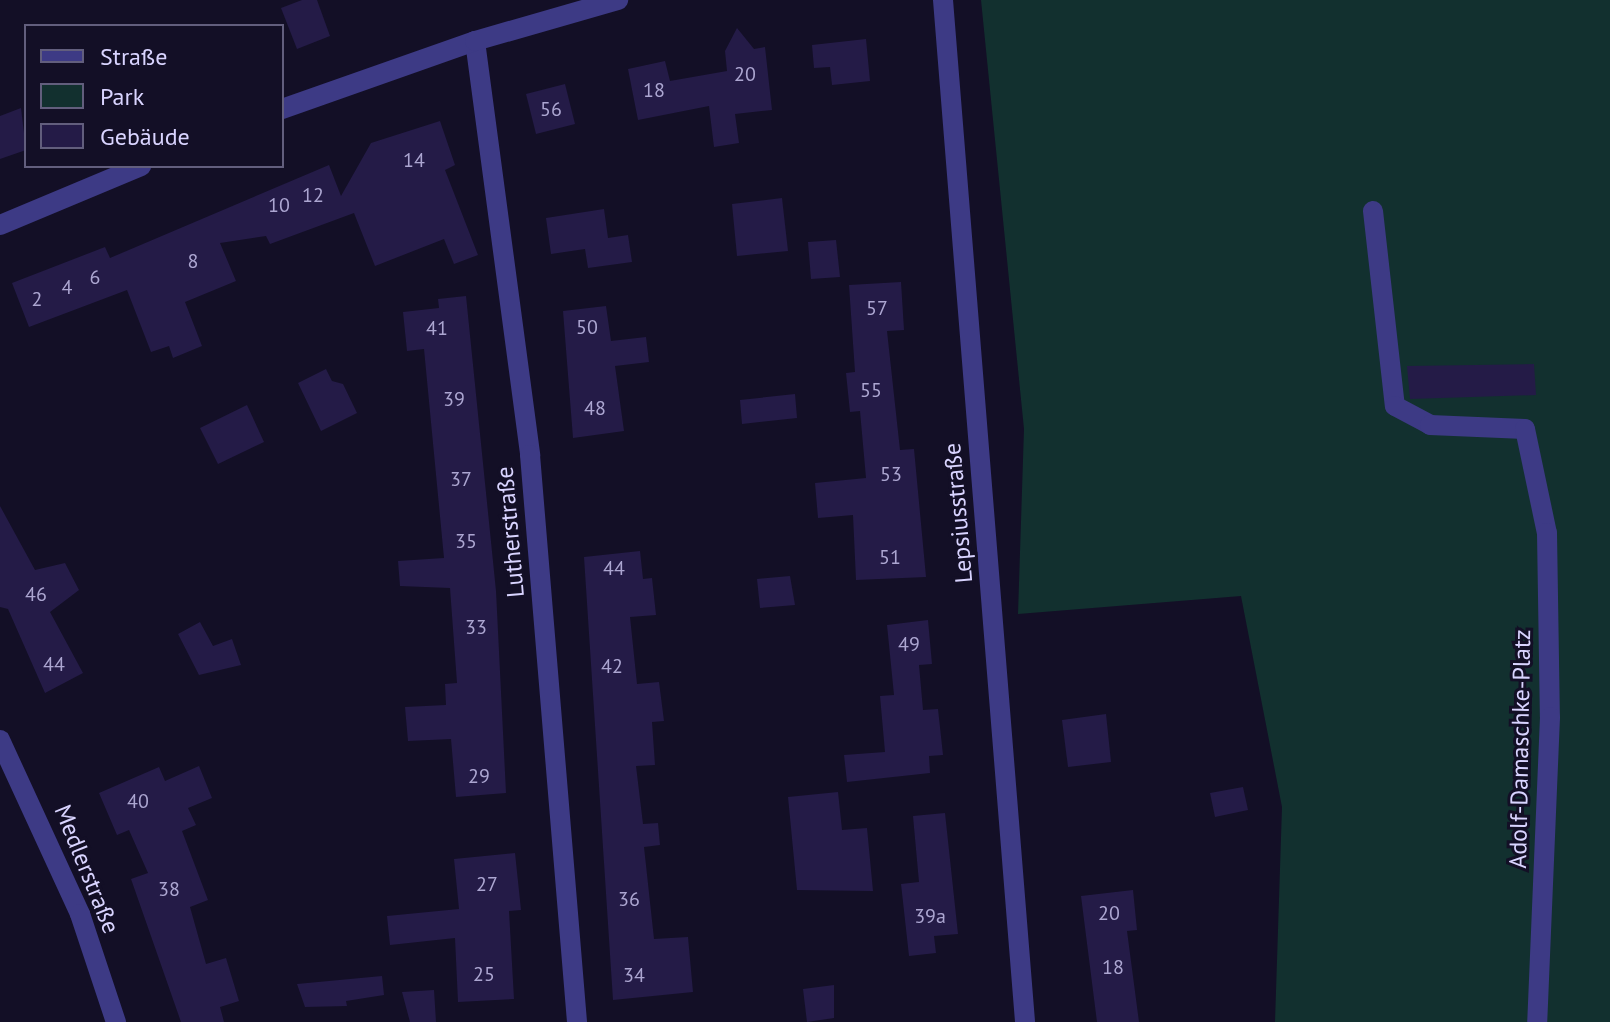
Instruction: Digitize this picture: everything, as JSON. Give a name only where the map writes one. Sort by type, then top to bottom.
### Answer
[{"type":"street","points":[[284,108],[475,41],[618,0]]},
{"type":"street","name":"Lepsiusstraße","points":[[943,0],[1025,1022]]},
{"type":"street","name":"Lutherstraße","points":[[475,41],[530,455],[577,1022]]},
{"type":"street","points":[[0,225],[136,168]]},
{"type":"street","name":"Adolf-Damaschke-Platz","points":[[1373,211],[1395,406],[1430,425],[1525,429],[1547,533],[1550,717],[1537,1022]]},
{"type":"street","name":"Medlerstraße","points":[[0,740],[80,914],[116,1022]]},
{"type":"green space","points":[[981,0],[1610,0],[1610,1022],[1275,1022],[1282,807],[1241,596],[1018,614],[1024,429]]},
{"type":"building","points":[[302,0],[317,0],[330,36],[297,49],[281,8]]},
{"type":"building","points":[[737,28],[754,49],[765,47],[772,110],[735,114],[739,143],[714,147],[709,106],[638,120],[628,69],[665,61],[670,81],[727,71],[725,51]]},
{"type":"building","points":[[866,39],[870,81],[832,85],[830,67],[814,68],[812,45]]},
{"type":"building","points":[[565,84],[575,124],[536,134],[526,94]]},
{"type":"building","points":[[21,108],[24,151],[0,159],[0,116]]},
{"type":"building","points":[[440,121],[455,165],[445,170],[478,255],[454,264],[444,239],[375,266],[354,213],[270,244],[266,236],[220,243],[236,281],[185,302],[202,346],[173,358],[169,346],[151,352],[127,290],[29,327],[12,283],[105,247],[110,258],[329,165],[341,196],[371,143]]},
{"type":"building","points":[[782,198],[788,251],[737,256],[732,204]]},
{"type":"building","points":[[604,209],[608,238],[628,235],[632,262],[588,268],[585,249],[551,254],[546,218]]},
{"type":"building","points":[[836,240],[840,277],[811,279],[808,242]]},
{"type":"building","points":[[901,282],[904,330],[887,331],[900,450],[914,449],[926,577],[856,580],[853,515],[818,518],[815,483],[866,478],[860,411],[850,412],[846,373],[855,372],[849,285]]},
{"type":"building","points":[[466,296],[496,591],[506,793],[456,797],[451,739],[408,741],[405,707],[446,705],[445,684],[457,683],[450,588],[400,586],[398,561],[444,558],[424,349],[407,351],[403,312],[439,308],[438,299]]},
{"type":"building","points":[[606,306],[611,341],[646,337],[649,362],[615,366],[624,431],[573,438],[563,311]]},
{"type":"building","points":[[1534,364],[1536,395],[1410,399],[1407,366]]},
{"type":"building","points":[[326,369],[332,381],[343,384],[357,413],[321,431],[298,383]]},
{"type":"building","points":[[795,394],[797,418],[742,424],[740,400]]},
{"type":"building","points":[[247,405],[264,442],[218,464],[200,428]]},
{"type":"building","points":[[0,506],[35,570],[65,563],[79,590],[50,612],[83,673],[45,693],[8,609],[0,607]]},
{"type":"building","points":[[640,551],[643,579],[652,578],[656,615],[630,617],[637,684],[659,682],[664,721],[652,722],[655,765],[636,766],[643,824],[658,823],[660,845],[644,847],[654,939],[688,937],[693,992],[613,1000],[584,557]]},
{"type":"building","points":[[790,576],[795,605],[760,608],[757,579]]},
{"type":"building","points":[[928,620],[932,664],[919,665],[923,710],[938,709],[943,755],[929,756],[930,773],[847,782],[844,755],[885,752],[880,696],[894,695],[887,625]]},
{"type":"building","points":[[200,622],[213,646],[232,639],[241,665],[199,675],[178,634]]},
{"type":"building","points":[[1106,714],[1111,762],[1068,767],[1062,720]]},
{"type":"building","points":[[199,766],[212,798],[188,808],[196,825],[182,831],[208,900],[190,907],[206,964],[226,958],[239,1001],[220,1007],[224,1022],[181,1022],[131,879],[148,873],[129,830],[117,835],[99,793],[159,767],[165,781]]},
{"type":"building","points":[[1243,787],[1248,810],[1215,817],[1210,793]]},
{"type":"building","points":[[838,792],[842,830],[867,828],[873,891],[797,890],[788,797]]},
{"type":"building","points":[[945,813],[958,934],[934,936],[936,953],[909,956],[901,884],[919,882],[913,816]]},
{"type":"building","points":[[515,853],[521,910],[509,911],[514,999],[458,1002],[455,938],[390,945],[387,916],[459,909],[454,859]]},
{"type":"building","points":[[1133,890],[1137,930],[1127,931],[1139,1022],[1097,1022],[1081,896]]},
{"type":"building","points":[[382,976],[384,995],[346,1001],[347,1006],[305,1007],[297,984]]},
{"type":"building","points":[[834,985],[834,1018],[807,1022],[803,989]]},
{"type":"building","points":[[434,990],[436,1022],[410,1022],[402,992]]}]
